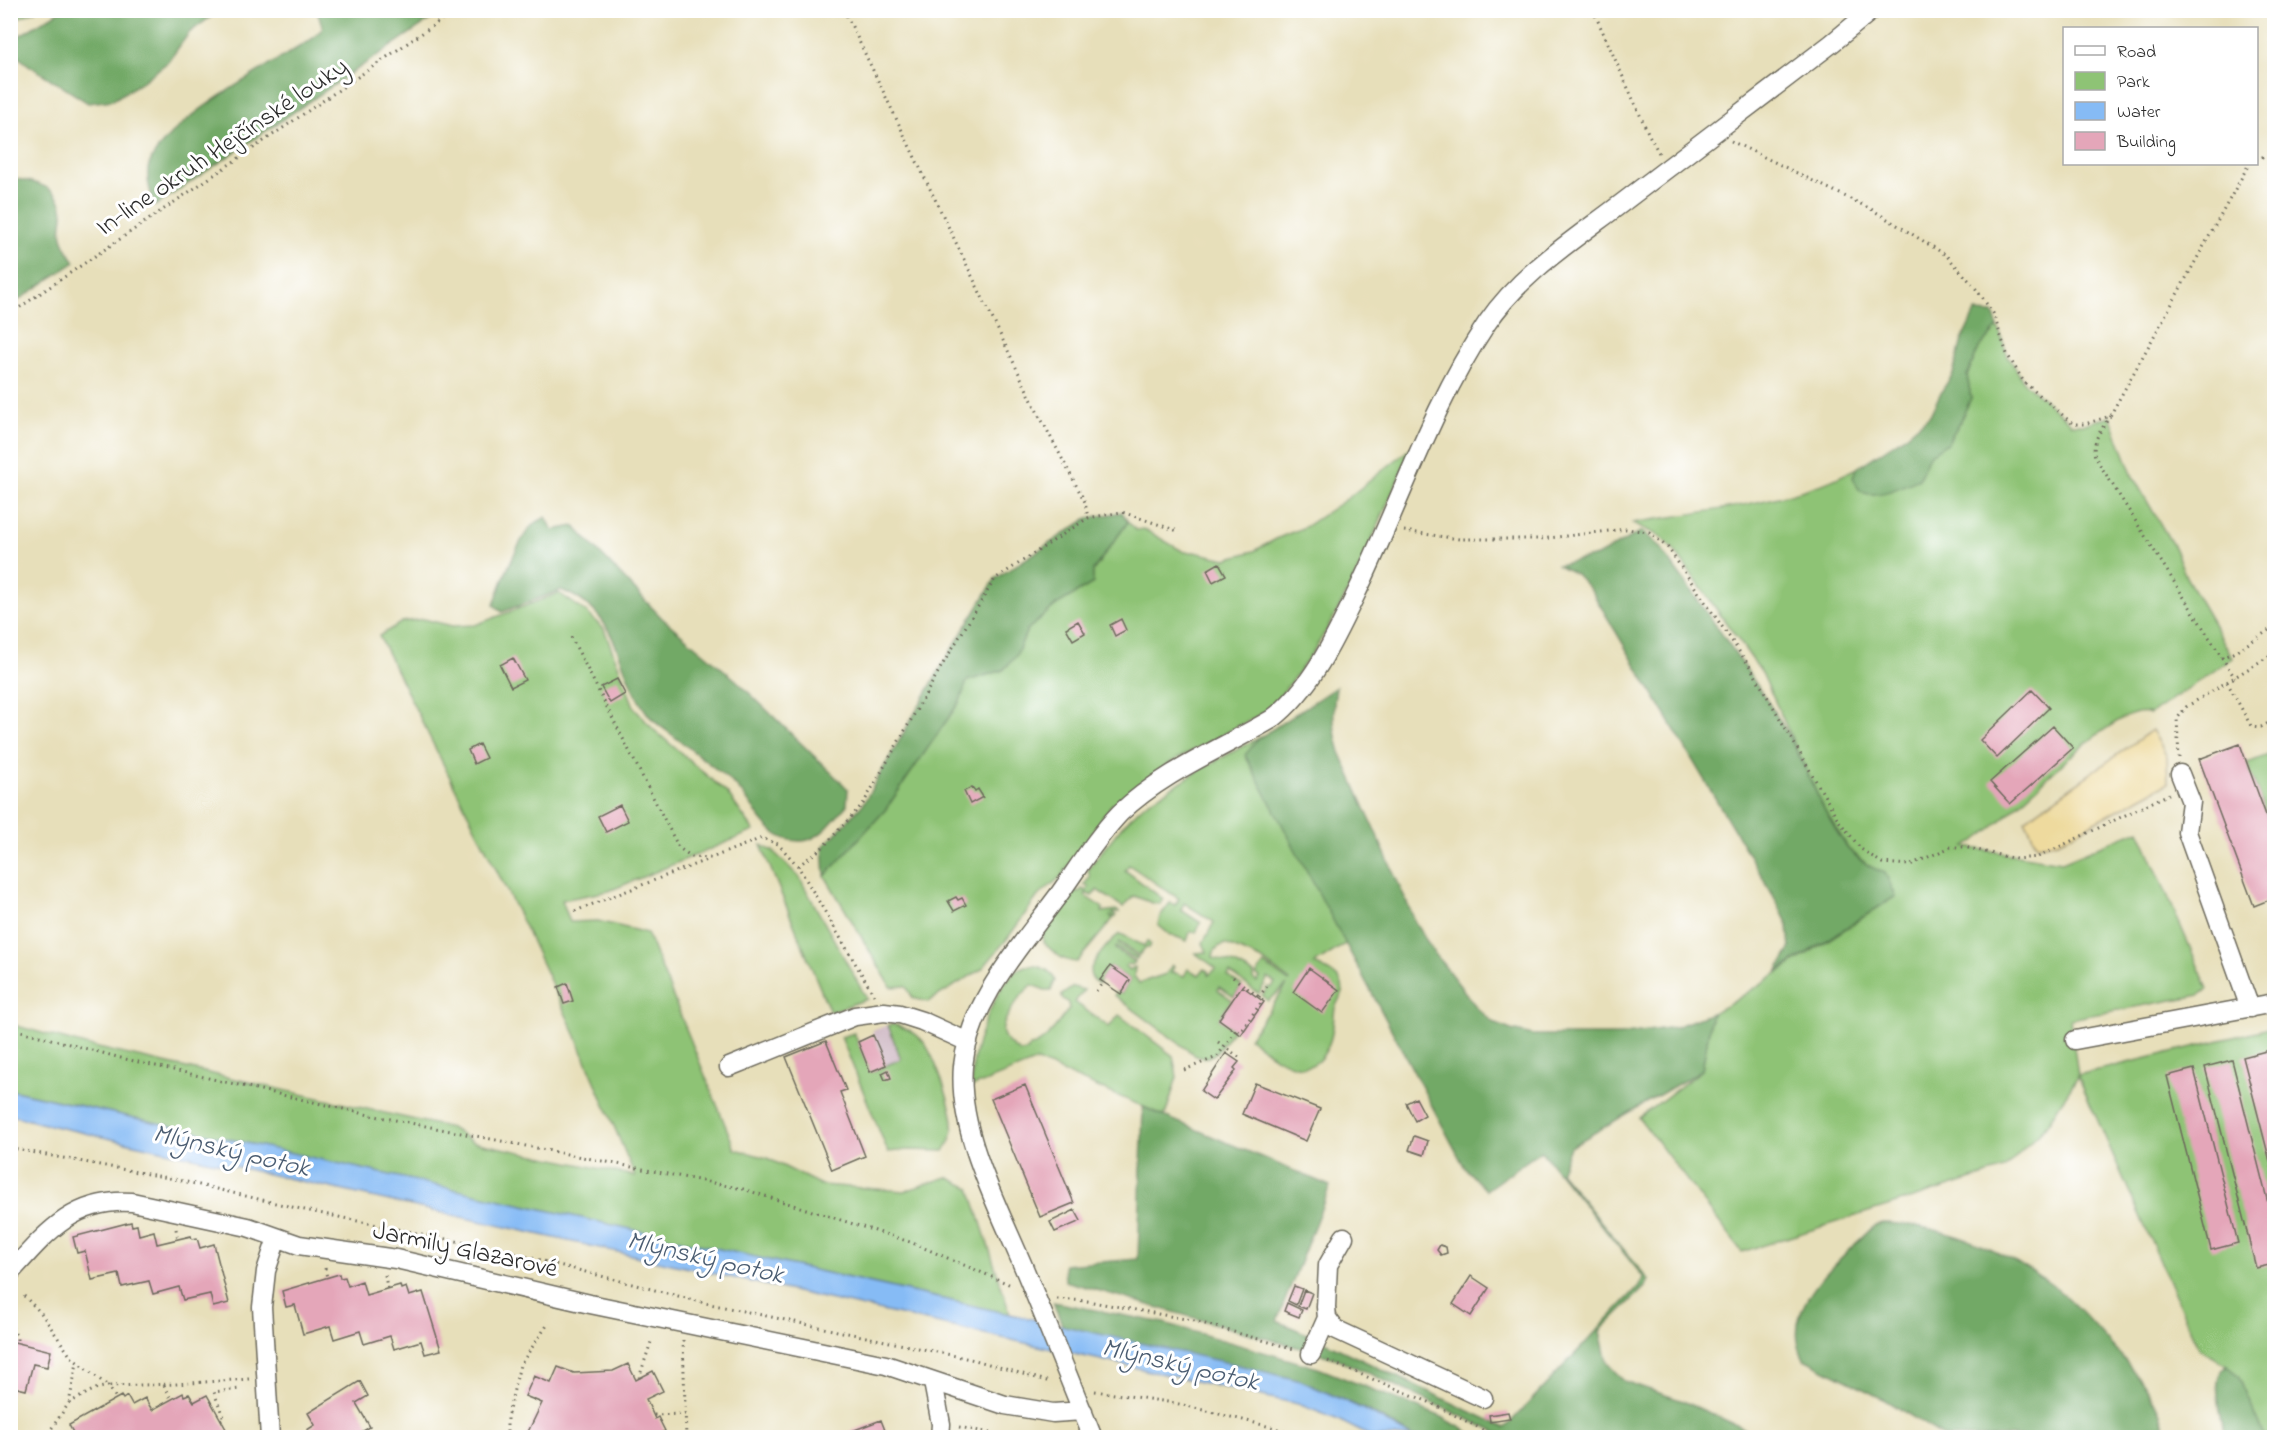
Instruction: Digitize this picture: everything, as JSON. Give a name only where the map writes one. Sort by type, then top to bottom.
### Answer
[{"type":"street","points":[[1093,1437],[970,1131],[963,1090],[964,1064],[968,1042],[996,981],[1116,818],[1132,802],[1162,781],[1272,719],[1298,693],[1334,638],[1455,378],[1474,344],[1500,306],[1516,288],[1548,260],[1822,51],[1872,10]]},
{"type":"street","points":[[2180,774],[2192,802],[2187,832],[2250,1008]]},
{"type":"street","points":[[2075,1040],[2274,1003]]},
{"type":"street","points":[[729,1067],[855,1016],[884,1012],[922,1021],[968,1042]]},
{"type":"street","name":"Jarmily Glazarové","points":[[10,1273],[54,1226],[71,1214],[93,1205],[113,1201],[132,1202],[248,1227],[299,1245],[396,1259],[683,1323],[886,1365],[1005,1405],[1062,1414],[1083,1411]]},
{"type":"street","points":[[1311,1354],[1327,1318],[1328,1265],[1344,1237]]},
{"type":"street","points":[[270,1437],[262,1307],[263,1286],[277,1238]]},
{"type":"street","points":[[1327,1318],[1335,1329],[1483,1398]]},
{"type":"street","points":[[933,1382],[941,1431]]},
{"type":"path","points":[[10,15],[19,10]]},
{"type":"path","name":"In-line okruh Hejčínské louky","points":[[10,314],[456,10]]},
{"type":"path","points":[[844,10],[1037,411],[1085,502],[1088,518]]},
{"type":"path","points":[[1593,10],[1649,135],[1668,168]]},
{"type":"path","points":[[1719,129],[1728,139],[1738,145],[1871,209],[1946,255],[1974,286],[1993,313],[2007,354],[2024,382],[2073,424],[2085,424],[2110,416]]},
{"type":"path","points":[[2258,158],[2274,153]]},
{"type":"path","points":[[2235,678],[2095,457],[2093,450],[2096,438],[2248,165]]},
{"type":"path","points":[[798,866],[823,847],[863,804],[944,662],[995,579],[1088,518],[1122,512],[1178,531]]},
{"type":"path","points":[[1388,526],[1407,532],[1459,539],[1540,539],[1626,529],[1649,532],[1668,548],[1752,670],[1839,821],[1861,849],[1882,863],[1910,866],[1951,847],[2016,859],[2038,857],[2172,792],[2180,774],[2177,719],[2186,707],[2274,653]]},
{"type":"path","points":[[2221,658],[2235,652],[2274,627]]},
{"type":"path","points":[[571,637],[679,848],[692,857],[711,858]]},
{"type":"path","points":[[2227,682],[2251,726],[2261,727],[2274,720]]},
{"type":"path","points":[[575,911],[762,838],[778,844],[798,866],[884,1012]]},
{"type":"path","points":[[1184,1070],[1213,1060],[1236,1029],[1240,1032],[1262,1001],[1230,975]]},
{"type":"path","points":[[1096,991],[1103,982]]},
{"type":"path","points":[[1259,997],[1267,986]]},
{"type":"path","points":[[10,1028],[121,1058],[364,1114],[743,1189],[910,1242],[1036,1298],[1088,1301],[1191,1320],[1311,1354],[1429,1402],[1499,1437]]},
{"type":"path","points":[[1218,1042],[1239,1057]]},
{"type":"path","points":[[10,1148],[174,1179],[309,1211],[505,1251],[705,1303],[975,1360],[1071,1383],[1175,1403],[1304,1437]]},
{"type":"path","points":[[324,1262],[327,1278]]},
{"type":"path","points":[[385,1271],[387,1288]]},
{"type":"path","points":[[24,1296],[41,1313],[77,1363],[108,1386],[116,1398]]},
{"type":"path","points":[[10,1322],[17,1342]]},
{"type":"path","points":[[683,1323],[686,1437]]},
{"type":"path","points":[[507,1437],[507,1418],[520,1365],[548,1324]]},
{"type":"path","points":[[639,1378],[651,1341]]},
{"type":"path","points":[[69,1403],[77,1363]]},
{"type":"path","points":[[45,1437],[69,1403],[81,1394],[108,1386],[266,1378]]},
{"type":"path","points":[[164,1384],[171,1399]]},
{"type":"path","points":[[221,1420],[224,1419],[214,1392],[240,1389]]},
{"type":"path","points":[[654,1416],[685,1414]]},
{"type":"path","points":[[941,1431],[1016,1437]]},
{"type":"shaded area","points":[[888,1025],[901,1059],[886,1065],[872,1031]]},
{"type":"green space","points":[[11,10],[35,10],[35,11],[11,21]]},
{"type":"green space","points":[[60,11],[226,11],[212,16],[189,33],[168,62],[139,84],[113,100],[88,103],[30,66],[17,56],[13,47],[17,37]]},
{"type":"green space","points":[[317,11],[443,11],[155,206],[149,186],[148,170],[159,148],[175,130],[197,112],[312,39],[323,28]]},
{"type":"green space","points":[[10,178],[37,183],[58,197],[63,214],[62,237],[75,262],[11,305]]},
{"type":"green space","points":[[1975,312],[1993,313],[1998,327],[1979,348],[1967,375],[1971,398],[1947,443],[1929,455],[1919,479],[1881,493],[1865,493],[1860,490],[1853,477],[1857,468],[1905,436],[1930,415],[1953,374],[1962,340]]},
{"type":"green space","points":[[1998,327],[2007,354],[2024,382],[2072,424],[2085,424],[2110,416],[2133,477],[2175,549],[2186,577],[2233,658],[2150,714],[2138,713],[2103,730],[2065,761],[1995,825],[1965,847],[2062,862],[2139,830],[2208,989],[2200,995],[2070,1019],[2078,1075],[2274,1027],[2274,1437],[2265,1437],[2239,1377],[2228,1365],[2199,1349],[2078,1076],[2046,1126],[2004,1169],[1742,1252],[1639,1118],[1702,1070],[1712,1013],[1730,1004],[1896,896],[1885,873],[1870,867],[1849,849],[1824,809],[1762,673],[1674,550],[1661,537],[1633,523],[1773,498],[1824,483],[1857,468],[1853,477],[1919,479],[1929,455],[1947,443],[1960,422],[1971,398],[1967,375],[1979,348]]},
{"type":"green space","points":[[1412,447],[1345,596],[1312,653],[1271,706],[1263,713],[1168,764],[1108,810],[1062,876],[1038,896],[982,969],[928,1002],[913,998],[906,986],[891,987],[825,876],[886,809],[960,701],[967,681],[1003,670],[1016,656],[1027,630],[1056,605],[1093,583],[1093,571],[1128,522],[1136,530],[1144,529],[1184,552],[1226,559],[1254,551],[1305,527],[1348,498]]},
{"type":"green space","points":[[1122,512],[1128,522],[1093,570],[1093,583],[1056,605],[1027,630],[1016,656],[1003,670],[967,681],[960,701],[886,809],[825,876],[823,847],[863,804],[944,662],[995,579],[1088,518]]},
{"type":"green space","points":[[546,517],[553,530],[574,526],[662,618],[736,680],[848,789],[847,805],[821,833],[802,841],[779,836],[762,821],[735,785],[652,719],[636,696],[607,628],[596,613],[581,601],[561,590],[502,612],[494,605],[505,574],[522,539],[534,524]]},
{"type":"green space","points":[[1642,531],[1659,546],[1771,707],[1794,745],[1828,817],[1845,844],[1853,854],[1873,868],[1885,873],[1896,896],[1777,972],[1790,949],[1788,925],[1773,895],[1591,590],[1576,574],[1558,565],[1597,556]]},
{"type":"green space","points":[[559,593],[586,612],[604,629],[635,709],[653,729],[727,793],[754,831],[609,891],[562,900],[570,922],[598,921],[647,933],[735,1149],[767,1158],[821,1185],[905,1191],[947,1177],[970,1188],[1010,1314],[11,1090],[10,1024],[85,1045],[451,1128],[473,1142],[635,1176],[575,1034],[524,925],[379,636],[402,622],[424,619],[452,626],[475,625]]},
{"type":"green space","points":[[1336,687],[1334,720],[1340,752],[1415,921],[1432,950],[1478,1009],[1494,1023],[1533,1035],[1619,1035],[1675,1027],[1712,1013],[1702,1070],[1570,1147],[1560,1172],[1649,1280],[1646,1286],[1600,1331],[1607,1363],[1624,1381],[1683,1401],[1763,1437],[1506,1437],[1338,1359],[1065,1281],[1064,1265],[1138,1259],[1143,1107],[1330,1186],[1277,1321],[1505,1428],[1644,1278],[1541,1151],[1486,1190],[1465,1168],[1245,755],[1259,738]]},
{"type":"green space","points":[[1259,738],[1246,755],[1347,943],[1314,964],[1336,976],[1343,989],[1335,1008],[1330,1041],[1323,1056],[1314,1064],[1304,1067],[1282,1061],[1249,1038],[1287,985],[1268,1001],[1262,996],[1268,987],[1271,988],[1275,983],[1268,978],[1259,994],[1230,973],[1228,976],[1242,986],[1234,997],[1219,987],[1218,990],[1232,1000],[1219,1019],[1233,1029],[1217,1052],[1204,1058],[1196,1056],[1114,995],[1117,991],[1121,994],[1130,980],[1110,966],[1098,984],[1094,980],[1090,972],[1091,968],[1108,945],[1121,934],[1144,946],[1147,941],[1151,945],[1139,955],[1119,942],[1118,944],[1138,957],[1136,960],[1116,947],[1115,949],[1135,962],[1125,966],[1129,970],[1135,967],[1134,976],[1139,983],[1166,974],[1172,965],[1174,966],[1171,973],[1184,976],[1188,969],[1199,975],[1204,969],[1209,975],[1216,968],[1195,953],[1207,952],[1203,943],[1214,922],[1184,903],[1181,910],[1201,923],[1196,932],[1190,932],[1187,941],[1169,934],[1158,925],[1160,916],[1170,903],[1175,905],[1179,899],[1129,865],[1125,870],[1163,899],[1160,904],[1134,896],[1123,907],[1097,890],[1092,896],[1086,893],[1085,896],[1103,908],[1102,912],[1116,910],[1119,912],[1113,913],[1115,918],[1110,915],[1113,919],[1077,962],[1060,957],[1048,947],[1043,939],[1043,934],[1050,921],[1073,890],[1086,891],[1089,887],[1084,885],[1090,877],[1088,870],[1123,825],[1146,803],[1210,764]],"holes":[[[1225,944],[1261,959],[1290,981],[1264,964],[1256,975],[1260,978],[1257,982],[1253,979],[1254,974],[1235,964],[1213,958],[1216,949]]]},
{"type":"green space","points":[[2274,753],[2274,837],[2247,763]]},
{"type":"green space","points":[[761,845],[773,851],[799,877],[867,999],[830,1012]]},
{"type":"green space","points":[[1025,966],[1043,968],[1055,981],[1051,990],[1032,985],[1018,1000],[1008,1015],[1003,1029],[1004,1037],[1008,1042],[1020,1052],[1026,1051],[1030,1046],[1041,1041],[1069,1009],[1062,995],[1073,987],[1084,990],[1075,1002],[1109,1027],[1119,1015],[1173,1056],[1177,1077],[1165,1116],[1037,1061],[972,1087],[974,1058],[993,1004],[1008,980],[1016,971]]},
{"type":"green space","points":[[893,1024],[921,1039],[942,1080],[953,1125],[951,1139],[944,1151],[888,1152],[841,1037],[854,1033],[871,1072],[901,1059],[888,1025]]},
{"type":"green space","points":[[1905,1224],[1948,1233],[1991,1249],[2049,1283],[2084,1315],[2133,1371],[2148,1391],[2160,1413],[2167,1437],[1945,1437],[1885,1400],[1804,1359],[1798,1339],[1799,1320],[1805,1302],[1831,1268],[1875,1225]]},
{"type":"green space","points":[[1053,1302],[1164,1323],[1318,1368],[1442,1417],[1477,1437],[1414,1437],[1371,1412],[1301,1381],[1063,1327]]},
{"type":"green space","points":[[2228,1365],[2239,1377],[2265,1437],[2224,1437],[2218,1388],[2222,1370]]},
{"type":"sand","points":[[2152,730],[2167,757],[2168,783],[2058,842],[2037,845],[2025,820]]},
{"type":"water","name":"Mlýnský potok","points":[[10,1090],[1242,1366],[1301,1381],[1371,1413],[1412,1437],[1372,1437],[1298,1404],[40,1123],[11,1115]]},
{"type":"building","points":[[1219,563],[1226,575],[1213,582],[1207,570]]},
{"type":"building","points":[[1121,619],[1126,630],[1115,636],[1110,625]]},
{"type":"building","points":[[1078,621],[1085,633],[1073,640],[1066,628]]},
{"type":"building","points":[[513,658],[525,680],[511,687],[500,665]]},
{"type":"building","points":[[617,679],[625,694],[610,703],[601,687]]},
{"type":"building","points":[[2032,690],[2049,708],[1997,758],[1980,740]]},
{"type":"building","points":[[2053,726],[2073,748],[2010,804],[1990,782]]},
{"type":"building","points":[[479,744],[486,758],[474,764],[468,750]]},
{"type":"building","points":[[2240,744],[2274,837],[2274,898],[2254,906],[2199,759]]},
{"type":"building","points":[[972,787],[975,791],[978,789],[983,797],[970,804],[964,791]]},
{"type":"building","points":[[620,805],[628,821],[606,832],[598,816]]},
{"type":"building","points":[[956,897],[958,900],[962,898],[966,905],[954,911],[948,901]]},
{"type":"building","points":[[1110,966],[1130,980],[1121,994],[1100,980]]},
{"type":"building","points":[[1309,968],[1339,990],[1322,1013],[1293,992]]},
{"type":"building","points":[[567,983],[573,1001],[564,1004],[558,987]]},
{"type":"building","points":[[1242,986],[1264,1002],[1241,1035],[1219,1019]]},
{"type":"building","points":[[873,1035],[886,1065],[870,1072],[858,1042]]},
{"type":"building","points":[[826,1041],[846,1090],[840,1092],[865,1156],[832,1170],[786,1057]]},
{"type":"building","points":[[2270,1050],[2274,1067],[2274,1177],[2243,1057]]},
{"type":"building","points":[[1226,1053],[1239,1062],[1234,1068],[1235,1072],[1214,1100],[1201,1091]]},
{"type":"building","points":[[2232,1060],[2274,1227],[2274,1264],[2256,1268],[2205,1067]]},
{"type":"building","points":[[2194,1069],[2238,1243],[2211,1250],[2167,1076]]},
{"type":"building","points":[[888,1070],[891,1078],[885,1080],[882,1073]]},
{"type":"building","points":[[1255,1083],[1320,1109],[1306,1141],[1242,1114]]},
{"type":"building","points":[[1025,1085],[1074,1203],[1040,1217],[991,1099]]},
{"type":"building","points":[[1416,1098],[1425,1115],[1415,1121],[1406,1103]]},
{"type":"building","points":[[1414,1136],[1428,1141],[1424,1155],[1409,1150]]},
{"type":"building","points":[[1075,1210],[1081,1221],[1055,1232],[1050,1222]]},
{"type":"building","points":[[131,1222],[132,1226],[137,1225],[139,1235],[154,1231],[157,1244],[191,1236],[192,1239],[197,1238],[200,1248],[214,1244],[229,1303],[213,1307],[210,1294],[183,1300],[179,1287],[153,1294],[149,1281],[122,1287],[119,1274],[92,1280],[85,1251],[77,1253],[73,1237]]},
{"type":"building","points":[[1440,1245],[1446,1247],[1447,1253],[1441,1255],[1437,1250]]},
{"type":"building","points":[[339,1274],[340,1278],[345,1277],[348,1286],[362,1281],[366,1295],[400,1285],[401,1289],[406,1287],[409,1296],[423,1292],[441,1350],[425,1354],[421,1341],[394,1349],[390,1336],[364,1344],[360,1331],[334,1339],[330,1326],[303,1334],[295,1305],[286,1307],[282,1291]]},
{"type":"building","points":[[1471,1276],[1489,1288],[1471,1316],[1453,1304]]},
{"type":"building","points":[[1294,1286],[1302,1289],[1296,1305],[1288,1301]]},
{"type":"building","points":[[1304,1290],[1312,1293],[1306,1309],[1298,1306]]},
{"type":"building","points":[[1287,1303],[1302,1310],[1299,1317],[1284,1311]]},
{"type":"building","points":[[10,1341],[51,1351],[47,1367],[33,1364],[26,1390],[13,1387],[11,1395]]},
{"type":"building","points":[[628,1364],[636,1380],[653,1371],[663,1391],[646,1399],[655,1419],[658,1417],[665,1431],[651,1438],[526,1436],[542,1403],[525,1396],[534,1376],[551,1383],[558,1367],[574,1373],[613,1371]]},
{"type":"building","points":[[360,1381],[368,1396],[356,1403],[370,1427],[358,1434],[360,1438],[304,1438],[310,1434],[307,1430],[315,1425],[308,1413]]},
{"type":"building","points":[[183,1393],[184,1396],[189,1394],[194,1402],[207,1395],[231,1438],[85,1438],[84,1435],[76,1438],[69,1425],[121,1396],[123,1399],[127,1396],[132,1405],[145,1398],[152,1410]]},
{"type":"building","points":[[1508,1412],[1510,1419],[1490,1422],[1489,1415]]},
{"type":"building","points":[[881,1420],[888,1438],[836,1438],[836,1437]]}]
